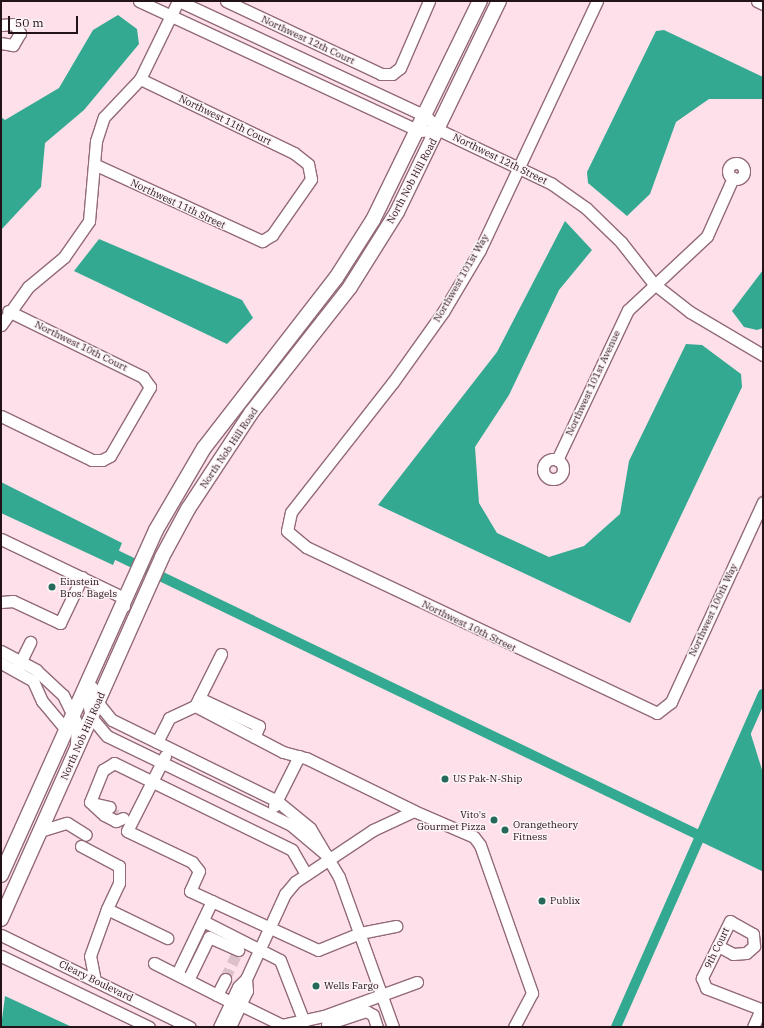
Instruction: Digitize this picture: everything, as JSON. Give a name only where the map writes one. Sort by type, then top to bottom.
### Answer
[{"type":"main road","name":"North Nob Hill Road","points":[[1,875],[146,548],[204,448],[336,278],[373,220],[419,131],[480,1]]},
{"type":"main road","name":"North Nob Hill Road","points":[[1,919],[162,557],[220,458],[350,286],[397,212],[440,130],[499,1]]},
{"type":"street","name":"Northwest 12th Street","points":[[139,1],[419,131],[440,130]]},
{"type":"street","name":"Northwest 12th Street","points":[[178,1],[426,116],[440,130],[519,166],[586,208],[621,242],[653,283],[690,312],[763,355]]},
{"type":"street","points":[[1,326],[8,311],[28,287],[78,240],[90,221],[96,165],[96,141],[104,117],[140,79],[178,1]]},
{"type":"street","name":"Northwest 12th Court","points":[[226,1],[381,74],[392,74],[400,68],[429,1]]},
{"type":"street","name":"Northwest 101st Way","points":[[287,531],[291,512],[443,312],[480,250],[597,1]]},
{"type":"street","points":[[757,1],[763,4]]},
{"type":"street","points":[[1,25],[10,22],[20,33],[13,45],[1,43]]},
{"type":"street","name":"Northwest 11th Court","points":[[140,79],[294,153],[308,164],[311,179],[272,235],[262,242]]},
{"type":"street","name":"Northwest 11th Street","points":[[96,165],[262,242]]},
{"type":"street","name":"Northwest 101st Avenue","points":[[557,460],[612,339],[628,310],[653,283],[681,263],[706,236],[733,178]]},
{"type":"street","name":"Northwest 10th Court","points":[[1,416],[92,460],[102,460],[110,456],[150,387],[143,377],[8,311]]},
{"type":"street","name":"Northwest 100th Way","points":[[657,713],[671,702],[763,502]]},
{"type":"street","name":"Northwest 10th Street","points":[[287,531],[306,547],[657,713]]},
{"type":"street","points":[[1,539],[124,598],[123,619],[87,698],[91,717],[107,736],[291,825],[329,857]]},
{"type":"street","points":[[1,602],[13,601],[60,623],[82,577]]},
{"type":"street","points":[[19,667],[30,642]]},
{"type":"street","points":[[1,651],[33,681],[42,701],[66,730]]},
{"type":"street","points":[[158,742],[169,718],[197,702],[221,654]]},
{"type":"street","points":[[1,663],[19,667],[63,694],[77,724],[76,752]]},
{"type":"street","points":[[197,702],[254,737],[299,756],[414,811],[474,837],[480,845],[532,993],[514,1027]]},
{"type":"street","points":[[98,703],[112,720],[277,801],[310,828],[329,857],[360,933],[393,1025],[380,1027]]},
{"type":"street","points":[[115,813],[152,781],[169,748]]},
{"type":"street","points":[[270,814],[299,756]]},
{"type":"street","points":[[90,802],[103,770],[114,763],[292,850],[306,874]]},
{"type":"street","points":[[90,802],[115,813],[126,830],[192,862],[199,871],[190,890],[318,950],[360,933],[396,926]]},
{"type":"street","points":[[90,802],[104,815],[116,821],[115,813]]},
{"type":"street","points":[[219,1027],[236,1003],[247,991],[246,979],[285,894],[306,874],[329,857],[373,830],[414,811]]},
{"type":"street","points":[[40,831],[67,823],[86,835]]},
{"type":"street","points":[[81,846],[119,866],[119,883],[94,938],[90,956],[95,981]]},
{"type":"street","points":[[177,974],[212,901]]},
{"type":"street","points":[[107,909],[167,938]]},
{"type":"street","points":[[202,921],[244,940],[280,960],[304,1022]]},
{"type":"street","name":"9th Court","points":[[718,946],[733,954],[746,953],[754,946],[753,934],[730,921],[702,978],[706,988],[762,1009]]},
{"type":"street","name":"Cleary Boulevard","points":[[1,935],[190,1027]]},
{"type":"street","points":[[188,980],[209,937],[237,953],[244,940]]},
{"type":"street","name":"Cleary Boulevard","points":[[1,956],[149,1027]]},
{"type":"street","points":[[154,963],[282,1025],[304,1022],[326,1022],[366,1011],[373,1015],[377,1027]]},
{"type":"street","points":[[217,994],[225,979]]},
{"type":"street","points":[[326,1022],[382,995],[417,982]]},
{"type":"street","points":[[230,1027],[236,1003]]},
{"type":"street","points":[[754,1027],[762,1009]]},
{"type":"shaded area","points":[[118,15],[137,29],[139,44],[84,110],[45,143],[41,187],[1,230],[1,117],[5,120],[59,88],[93,30]]},
{"type":"shaded area","points":[[664,30],[763,77],[763,99],[709,99],[676,122],[650,194],[627,216],[588,183],[587,172],[656,31]]},
{"type":"shaded area","points":[[565,221],[592,250],[559,290],[509,395],[475,447],[479,503],[497,533],[549,557],[584,546],[620,514],[629,461],[686,344],[702,345],[741,374],[742,387],[630,623],[378,505],[497,352]]},
{"type":"shaded area","points":[[99,239],[242,300],[253,318],[227,344],[74,271]]},
{"type":"shaded area","points":[[763,270],[763,328],[757,330],[744,327],[732,311]]},
{"type":"shaded area","points":[[1,482],[122,543],[113,565],[1,513]]},
{"type":"shaded area","points":[[748,725],[763,773],[763,866],[701,837]]},
{"type":"shaded area","points":[[5,996],[72,1027],[1,1027]]},
{"type":"waterway","points":[[106,550],[763,866]]},
{"type":"waterway","points":[[616,1027],[763,694]]},
{"type":"tunnel","points":[[108,811],[117,815]]},
{"type":"tunnel","points":[[225,979],[236,955]]},
{"type":"place","name":"Einstein Bros. Bagels","points":[[52,587]]},
{"type":"place","name":"US Pak-N-Ship","points":[[445,779]]},
{"type":"place","name":"Vito's Gourmet Pizza","points":[[494,820]]},
{"type":"place","name":"Orangetheory Fitness","points":[[505,830]]},
{"type":"place","name":"Publix","points":[[542,901]]},
{"type":"place","name":"Wells Fargo","points":[[316,986]]}]
